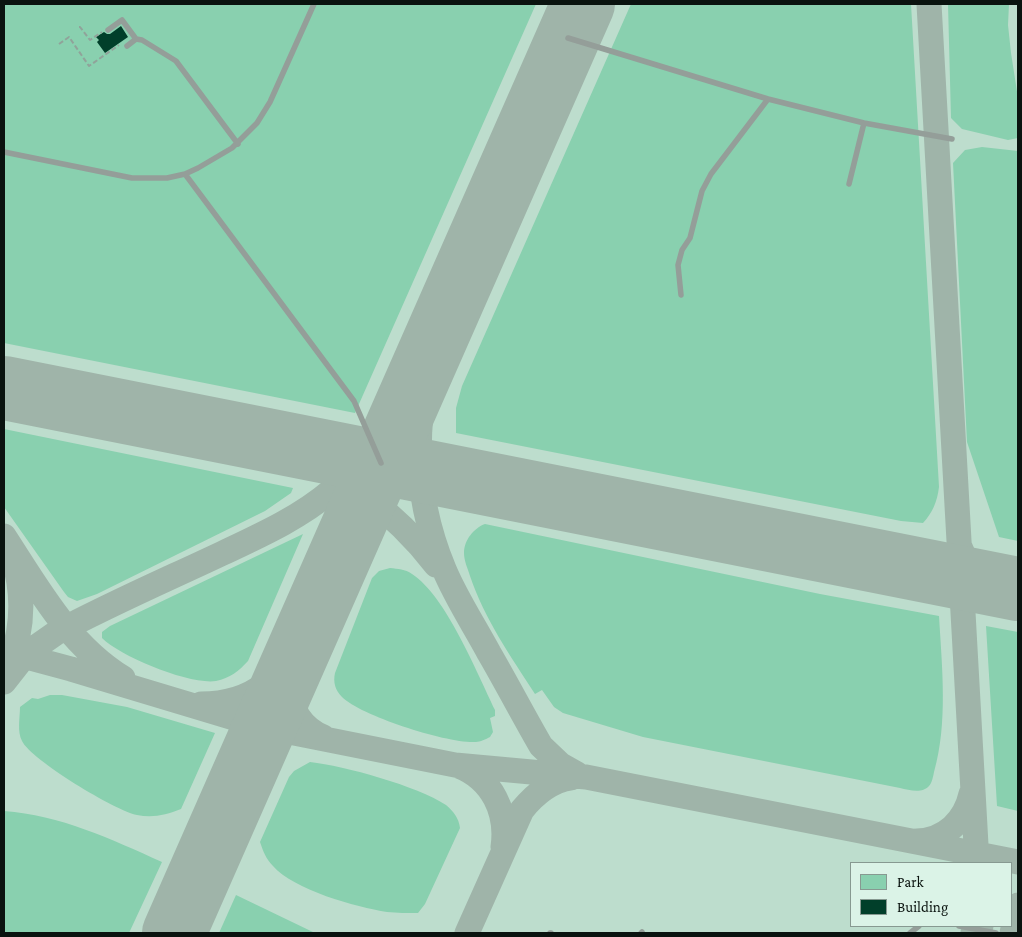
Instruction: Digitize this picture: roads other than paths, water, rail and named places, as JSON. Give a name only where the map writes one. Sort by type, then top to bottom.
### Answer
[{"type":"lane","points":[[4,152],[132,178],[167,178],[185,174],[238,144],[252,129],[264,113],[314,4]]},
{"type":"lane","points":[[108,30],[122,20],[136,39],[142,40],[176,61],[238,144]]},
{"type":"lane","points":[[568,38],[768,99],[864,123],[952,139]]},
{"type":"lane","points":[[127,46],[136,39]]},
{"type":"lane","points":[[681,295],[681,272],[678,265],[682,250],[690,238],[702,191],[711,174],[768,99]]},
{"type":"lane","points":[[849,184],[864,123]]},
{"type":"lane","points":[[185,174],[354,401],[381,463]]},
{"type":"lane","points":[[964,927],[996,933]]}]
